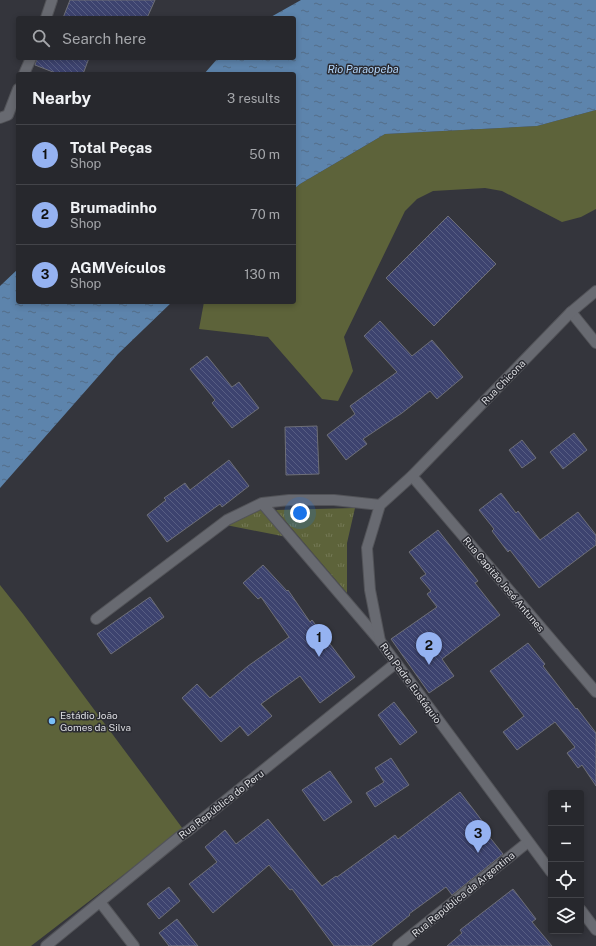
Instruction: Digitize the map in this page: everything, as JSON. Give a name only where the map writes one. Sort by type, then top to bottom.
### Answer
[{"type":"street","points":[[47,16],[52,0]]},
{"type":"street","points":[[25,72],[30,60]]},
{"type":"street","points":[[0,118],[8,115],[16,95]]},
{"type":"street","name":"Rua Chicona","points":[[412,476],[572,312],[596,291]]},
{"type":"street","points":[[572,312],[596,343]]},
{"type":"street","points":[[96,619],[227,520],[262,503],[289,500],[334,500],[380,504],[412,476]]},
{"type":"street","name":"Rua Capitão José Antunes","points":[[412,476],[596,692]]},
{"type":"street","points":[[262,503],[380,640]]},
{"type":"street","name":"Rua Padre Eustáquio","points":[[380,504],[367,548],[370,590],[380,640],[548,868]]},
{"type":"street","name":"Rua República do Peru","points":[[46,946],[396,663]]},
{"type":"street","name":"Rua República da Argentina","points":[[398,946],[528,842]]},
{"type":"street","points":[[100,902],[134,946]]},
{"type":"street","points":[[584,914],[596,930]]},
{"type":"green space","points":[[596,110],[596,209],[581,217],[562,222],[502,191],[485,188],[433,191],[417,199],[405,211],[344,337],[353,371],[338,401],[322,399],[268,337],[199,329],[204,304],[296,304],[296,187],[300,184],[385,134],[537,126]]},
{"type":"green space","points":[[261,507],[287,537],[226,525]]},
{"type":"green space","points":[[355,508],[347,543],[347,593],[276,510]]},
{"type":"green space","name":"Estádio João Gomes da Silva","points":[[0,585],[183,829],[31,946],[0,946]]},
{"type":"water","name":"Rio Paraopeba","points":[[301,0],[596,0],[596,110],[537,126],[385,134],[296,187],[296,72],[206,72],[216,60],[296,60],[296,16],[273,16]]},
{"type":"water","points":[[16,271],[16,304],[170,304],[118,354],[0,488],[0,286]]},
{"type":"building","points":[[70,0],[155,0],[148,16],[64,16]]},
{"type":"building","points":[[36,60],[88,60],[84,72],[53,72],[35,65]]},
{"type":"building","points":[[448,216],[496,264],[434,326],[386,278]]},
{"type":"building","points":[[380,321],[412,356],[432,340],[463,377],[437,399],[430,391],[402,413],[363,439],[367,444],[346,460],[327,435],[355,414],[350,406],[397,372],[364,336]]},
{"type":"building","points":[[207,356],[232,387],[239,382],[259,408],[232,428],[212,403],[215,400],[190,369]]},
{"type":"building","points":[[317,426],[319,474],[286,475],[285,427]]},
{"type":"building","points":[[574,433],[587,450],[563,469],[550,452]]},
{"type":"building","points":[[522,440],[536,458],[522,468],[509,450]]},
{"type":"building","points":[[229,460],[249,486],[222,507],[220,504],[167,542],[147,515],[166,500],[164,498],[185,483],[190,490]]},
{"type":"building","points":[[501,493],[516,513],[518,511],[540,540],[578,512],[596,535],[596,545],[539,588],[510,550],[508,552],[492,531],[494,529],[479,510]]},
{"type":"building","points":[[438,530],[478,581],[475,583],[500,615],[442,659],[454,676],[429,693],[391,639],[437,607],[427,594],[431,591],[420,578],[426,574],[409,552]]},
{"type":"building","points":[[263,565],[287,591],[288,590],[310,622],[312,620],[355,677],[320,703],[300,676],[261,704],[272,716],[248,736],[240,726],[221,742],[182,698],[197,684],[210,698],[248,666],[289,637],[261,597],[258,599],[243,583]]},
{"type":"building","points":[[150,597],[164,617],[111,654],[97,634]]},
{"type":"building","points":[[528,643],[545,664],[543,666],[596,733],[596,786],[582,765],[578,768],[567,753],[575,747],[555,722],[517,750],[503,732],[524,716],[490,671]]},
{"type":"building","points":[[394,702],[417,732],[400,745],[378,715]]},
{"type":"building","points":[[391,758],[409,785],[375,807],[366,793],[384,782],[375,768]]},
{"type":"building","points":[[330,771],[352,802],[324,821],[302,790]]},
{"type":"building","points":[[460,792],[483,822],[480,825],[503,854],[452,895],[446,887],[409,914],[410,915],[371,946],[334,946],[292,889],[290,890],[269,865],[213,913],[189,884],[217,862],[205,847],[225,830],[236,844],[268,819],[322,886],[336,876],[337,877],[395,835],[398,839]]},
{"type":"building","points":[[169,887],[180,901],[159,919],[147,904]]},
{"type":"building","points":[[513,889],[536,919],[532,922],[552,946],[447,946],[462,933],[460,930]]},
{"type":"building","points":[[177,919],[198,946],[169,946],[159,933]]},
{"type":"place","name":"Total Peças","points":[[319,657]]},
{"type":"place","name":"Brumadinho","points":[[429,665]]},
{"type":"place","name":"Estádio João Gomes da Silva","points":[[52,721]]},
{"type":"place","name":"AGMVeículos","points":[[478,853]]}]
